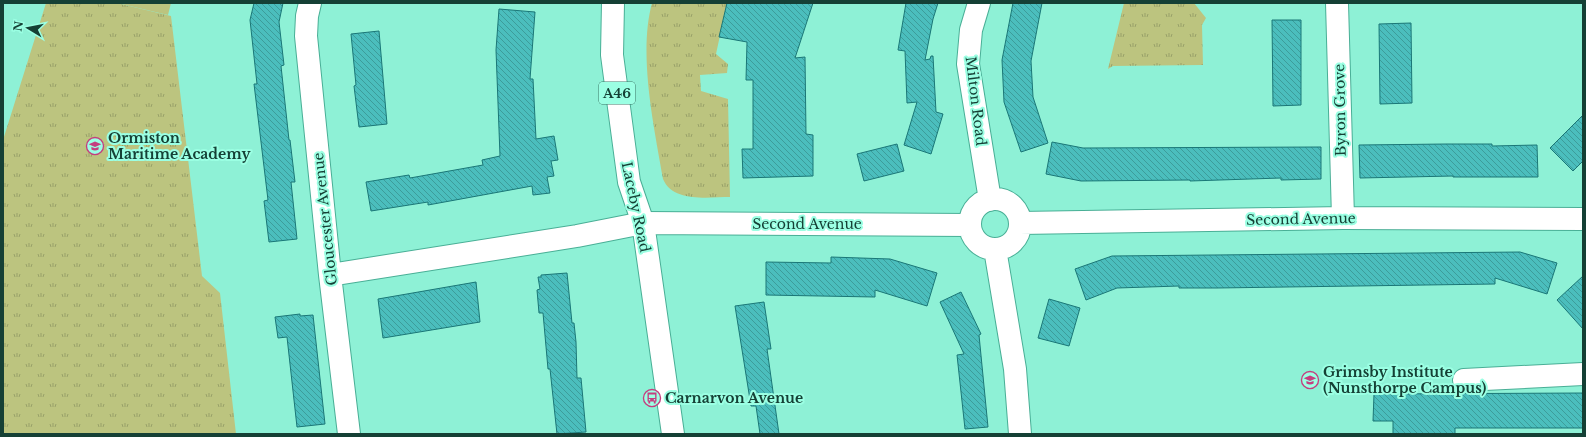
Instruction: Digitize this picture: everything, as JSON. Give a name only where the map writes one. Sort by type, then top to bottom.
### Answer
[{"type":"main road","name":"Gloucester Avenue","points":[[310,3],[307,16],[306,36],[330,275],[349,434]]},
{"type":"main road","name":"Laceby Road","points":[[613,3],[612,55],[629,182],[643,223],[673,434]]},
{"type":"main road","name":"Milton Road","points":[[979,3],[971,30],[968,64],[990,200]]},
{"type":"main road","name":"Byron Grove","points":[[1337,3],[1343,218]]},
{"type":"main road","points":[[990,200],[998,200],[1008,203],[1015,209],[1020,223],[1019,232],[1014,241],[1007,246],[995,249],[987,248],[978,243],[973,236],[970,225],[971,216],[975,209],[990,200]]},
{"type":"main road","name":"Second Avenue","points":[[1020,223],[1343,218],[1583,219]]},
{"type":"main road","points":[[330,275],[570,237],[643,223]]},
{"type":"main road","name":"Second Avenue","points":[[643,223],[970,225]]},
{"type":"main road","points":[[995,249],[1015,369],[1020,434]]},
{"type":"main road","points":[[1464,380],[1583,374]]},
{"type":"green space","name":"Ormiston Maritime Academy","points":[[46,3],[117,3],[171,16],[202,276],[220,293],[236,434],[3,434],[3,140]]},
{"type":"green space","points":[[117,3],[171,3],[168,15]]},
{"type":"green space","points":[[652,3],[727,3],[716,54],[728,64],[727,73],[700,75],[701,91],[728,99],[730,197],[702,198],[683,195],[668,187],[663,179],[652,114],[647,68],[648,23]]},
{"type":"green space","points":[[1124,3],[1194,3],[1206,18],[1202,25],[1203,65],[1113,66],[1108,69]]},
{"type":"building","points":[[254,3],[283,3],[279,22],[284,65],[281,66],[295,182],[291,182],[297,239],[269,242],[264,201],[268,200],[254,84],[257,84],[250,20]]},
{"type":"building","points":[[727,3],[813,3],[795,58],[805,57],[806,134],[813,135],[813,176],[743,178],[742,149],[753,149],[753,80],[746,80],[747,42],[719,37]]},
{"type":"building","points":[[906,3],[938,3],[933,19],[925,60],[930,59],[931,56],[933,56],[936,112],[943,114],[931,154],[904,145],[917,102],[907,103],[905,51],[898,50]]},
{"type":"building","points":[[1013,3],[1042,3],[1031,61],[1033,97],[1048,143],[1021,152],[1004,102],[1002,60]]},
{"type":"building","points":[[499,9],[535,12],[530,79],[533,79],[536,139],[554,136],[558,160],[551,161],[554,176],[547,177],[550,193],[533,195],[532,186],[428,205],[428,202],[371,211],[366,182],[409,175],[410,178],[483,165],[482,160],[500,156],[496,50]]},
{"type":"building","points":[[1272,20],[1301,20],[1301,105],[1273,106]]},
{"type":"building","points":[[1411,23],[1412,103],[1380,104],[1379,24]]},
{"type":"building","points":[[379,31],[387,124],[359,127],[354,86],[356,85],[351,34]]},
{"type":"building","points":[[1583,115],[1583,161],[1573,171],[1550,148]]},
{"type":"building","points":[[1052,142],[1083,148],[1321,147],[1321,179],[1281,180],[1281,178],[1190,181],[1081,181],[1046,174]]},
{"type":"building","points":[[897,144],[904,171],[864,181],[857,154]]},
{"type":"building","points":[[1492,144],[1492,146],[1537,145],[1538,177],[1453,176],[1360,178],[1359,145]]},
{"type":"building","points":[[1520,252],[1557,263],[1547,294],[1495,278],[1495,284],[1217,288],[1179,288],[1179,286],[1117,288],[1086,300],[1075,269],[1112,256]]},
{"type":"building","points":[[831,257],[890,259],[937,273],[927,306],[875,290],[875,297],[766,295],[766,262],[831,263]]},
{"type":"building","points":[[567,273],[572,323],[574,323],[576,342],[577,378],[581,378],[586,432],[557,434],[550,369],[548,369],[543,313],[539,313],[537,290],[540,289],[538,277],[541,277],[541,275]]},
{"type":"building","points":[[1583,276],[1583,329],[1557,300]]},
{"type":"building","points":[[476,282],[480,322],[383,338],[378,299]]},
{"type":"building","points":[[961,292],[981,334],[979,335],[988,427],[965,429],[957,355],[964,354],[940,302]]},
{"type":"building","points":[[1049,299],[1080,308],[1069,346],[1038,338]]},
{"type":"building","points":[[764,302],[771,349],[767,349],[779,434],[760,434],[756,406],[751,406],[735,306]]},
{"type":"building","points":[[300,314],[300,316],[313,315],[325,424],[297,427],[287,337],[278,338],[275,317]]},
{"type":"building","points":[[1583,393],[1583,428],[1455,428],[1455,434],[1393,434],[1393,421],[1373,421],[1374,394]]},
{"type":"place","name":"Ormiston Maritime Academy","points":[[95,146]]},
{"type":"place","name":"Grimsby Institute (Nunsthorpe Campus)","points":[[1310,380]]},
{"type":"place","name":"Carnarvon Avenue","points":[[652,398]]}]
